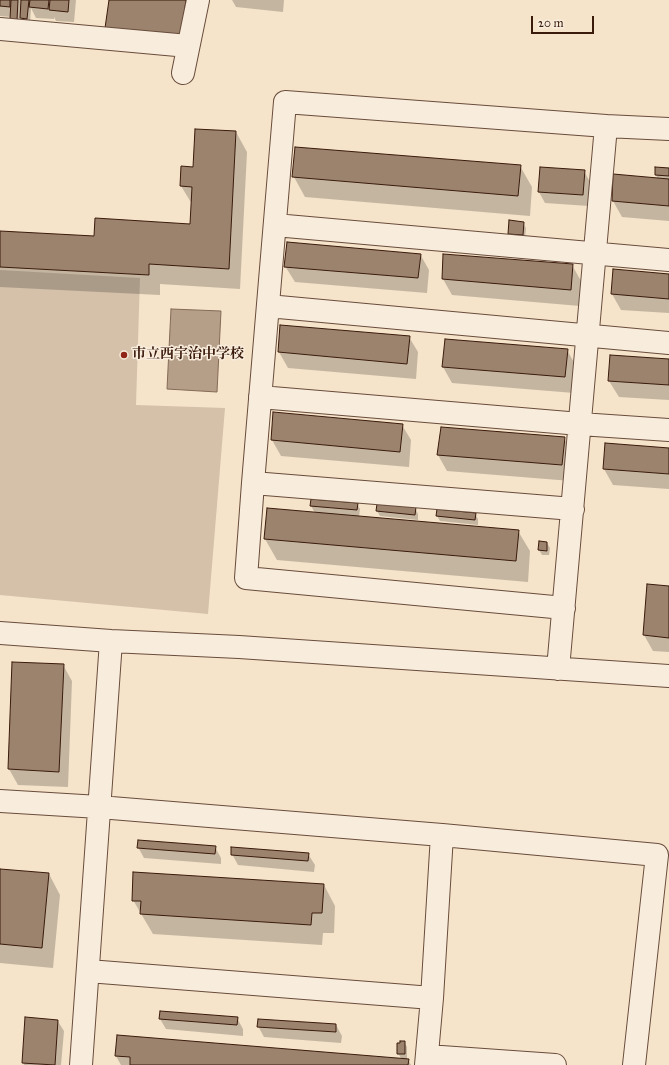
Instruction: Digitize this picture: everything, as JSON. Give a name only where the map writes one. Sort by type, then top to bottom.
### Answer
[{"type":"street","points":[[183,73],[198,0]]},
{"type":"street","points":[[0,29],[188,46]]},
{"type":"street","points":[[564,608],[246,578],[285,102],[606,126],[669,129]]},
{"type":"street","points":[[558,669],[606,126]]},
{"type":"street","points":[[275,226],[669,260]]},
{"type":"street","points":[[268,306],[669,343]]},
{"type":"street","points":[[260,397],[669,430]]},
{"type":"street","points":[[253,483],[573,509]]},
{"type":"street","points":[[0,633],[111,641],[239,647],[669,676]]},
{"type":"street","points":[[81,1065],[111,641]]},
{"type":"street","points":[[0,801],[99,807],[442,835],[657,855],[634,1065]]},
{"type":"street","points":[[442,835],[427,1060],[555,1065]]},
{"type":"street","points":[[88,972],[432,998]]},
{"type":"shaded area","points":[[0,270],[140,278],[136,405],[225,408],[208,614],[0,595]]},
{"type":"shaded area","points":[[171,309],[221,311],[217,392],[167,389]]},
{"type":"building","points":[[0,0],[10,0],[10,7],[0,6]]},
{"type":"building","points":[[11,0],[18,0],[17,20],[10,19]]},
{"type":"building","points":[[21,0],[29,0],[27,19],[20,18]]},
{"type":"building","points":[[30,0],[49,0],[48,9],[29,7]]},
{"type":"building","points":[[50,0],[69,0],[68,12],[49,10]]},
{"type":"building","points":[[109,0],[186,0],[181,37],[105,28]]},
{"type":"building","points":[[195,129],[236,131],[229,269],[149,264],[149,275],[0,267],[0,231],[94,236],[95,218],[190,224],[192,187],[180,186],[181,166],[193,167]]},
{"type":"building","points":[[295,147],[521,165],[518,196],[292,177]]},
{"type":"building","points":[[540,167],[585,170],[583,195],[538,192]]},
{"type":"building","points":[[655,167],[669,168],[669,176],[655,175]]},
{"type":"building","points":[[613,174],[669,179],[669,206],[612,201]]},
{"type":"building","points":[[509,220],[524,222],[523,235],[508,234]]},
{"type":"building","points":[[287,242],[421,254],[418,278],[284,267]]},
{"type":"building","points":[[443,254],[573,264],[571,290],[442,279]]},
{"type":"building","points":[[613,269],[669,274],[669,299],[611,294]]},
{"type":"building","points":[[280,325],[410,336],[407,364],[278,352]]},
{"type":"building","points":[[445,339],[568,349],[565,377],[442,367]]},
{"type":"building","points":[[610,355],[669,359],[669,385],[608,381]]},
{"type":"building","points":[[273,412],[403,424],[400,452],[271,440]]},
{"type":"building","points":[[441,427],[565,437],[562,465],[437,455]]},
{"type":"building","points":[[605,443],[669,448],[669,474],[603,469]]},
{"type":"building","points":[[311,499],[358,503],[357,510],[310,506]]},
{"type":"building","points":[[377,504],[416,507],[415,515],[376,511]]},
{"type":"building","points":[[267,508],[519,530],[516,561],[264,539]]},
{"type":"building","points":[[437,509],[476,513],[475,520],[436,516]]},
{"type":"building","points":[[539,541],[547,542],[547,551],[538,550]]},
{"type":"building","points":[[647,584],[669,586],[669,638],[643,635]]},
{"type":"building","points":[[12,662],[64,664],[59,772],[8,769]]},
{"type":"building","points":[[138,840],[216,846],[215,854],[137,848]]},
{"type":"building","points":[[231,847],[309,853],[308,861],[231,855]]},
{"type":"building","points":[[0,869],[49,873],[42,948],[0,944]]},
{"type":"building","points":[[133,872],[324,884],[322,913],[312,913],[311,925],[140,914],[141,901],[132,901]]},
{"type":"building","points":[[160,1011],[238,1017],[237,1025],[159,1019]]},
{"type":"building","points":[[25,1017],[58,1020],[55,1065],[22,1063]]},
{"type":"building","points":[[258,1019],[336,1024],[336,1032],[257,1027]]},
{"type":"building","points":[[117,1035],[409,1059],[408,1065],[130,1065],[130,1057],[115,1056]]},
{"type":"building","points":[[400,1041],[405,1041],[405,1054],[397,1054],[397,1043],[400,1043]]},
{"type":"place","name":"市立西宇治中学校","points":[[124,355]]}]
